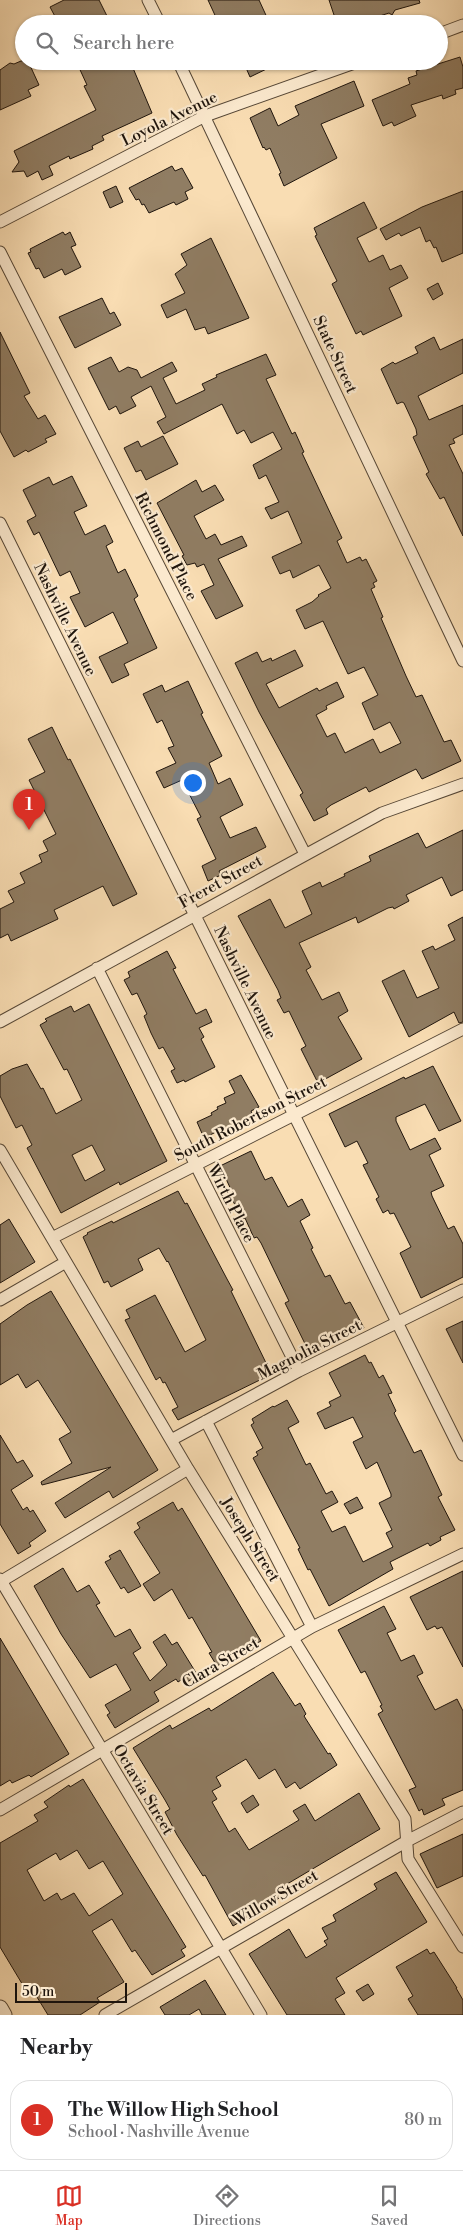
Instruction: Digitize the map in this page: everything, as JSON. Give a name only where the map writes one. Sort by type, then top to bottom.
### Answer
[{"type":"street","points":[[148,0],[156,15]]},
{"type":"street","points":[[448,31],[463,25]]},
{"type":"street","name":"State Street","points":[[182,70],[463,662]]},
{"type":"street","name":"Loyola Avenue","points":[[0,220],[204,116],[334,70]]},
{"type":"street","name":"Richmond Place","points":[[0,252],[305,854]]},
{"type":"street","name":"Nashville Avenue","points":[[0,523],[463,1455]]},
{"type":"street","name":"Freret Street","points":[[0,1022],[194,914],[382,813],[463,784]]},
{"type":"street","name":"Wirth Place","points":[[97,968],[299,1371]]},
{"type":"street","name":"South Robertson Street","points":[[52,1238],[194,1164],[463,1030]]},
{"type":"street","name":"Joseph Street","points":[[0,1150],[188,1469],[405,1819],[408,1860],[463,1947]]},
{"type":"street","points":[[0,1300],[66,1262]]},
{"type":"street","name":"Magnolia Street","points":[[171,1440],[299,1371],[463,1290]]},
{"type":"street","points":[[206,1421],[312,1627]]},
{"type":"street","points":[[0,1581],[188,1469]]},
{"type":"street","name":"Clara Street","points":[[0,1810],[312,1627],[463,1554]]},
{"type":"street","name":"Octavia Street","points":[[0,1581],[261,2015]]},
{"type":"street","name":"Willow Street","points":[[105,2015],[406,1841],[463,1812]]},
{"type":"street","points":[[0,2008],[4,2015]]},
{"type":"building","points":[[64,0],[99,0],[106,15],[54,15],[50,7]]},
{"type":"building","points":[[208,0],[259,0],[266,15],[215,15]]},
{"type":"building","points":[[329,0],[419,0],[420,3],[395,10],[392,15],[389,13],[383,15],[334,15]]},
{"type":"building","points":[[460,57],[463,67],[463,88],[455,90],[456,94],[443,99],[442,95],[411,105],[416,116],[394,126],[392,122],[383,126],[372,100],[410,84],[408,78],[417,75],[416,71],[448,70],[448,61]]},
{"type":"building","points":[[10,63],[14,64],[15,70],[32,70],[39,85],[28,90],[31,96],[0,110],[0,70]]},
{"type":"building","points":[[80,70],[134,70],[152,113],[102,136],[104,140],[92,146],[93,149],[70,159],[69,156],[49,166],[53,175],[42,180],[38,171],[27,177],[24,171],[12,172],[19,162],[14,151],[96,110],[84,86],[87,85]]},
{"type":"building","points":[[247,70],[264,70],[250,77]]},
{"type":"building","points":[[354,81],[364,106],[321,124],[337,158],[284,186],[279,174],[281,173],[270,148],[266,150],[263,148],[250,118],[270,108],[278,126],[299,115],[295,106]]},
{"type":"building","points":[[172,166],[175,171],[182,168],[193,188],[185,192],[188,199],[176,205],[174,202],[149,213],[139,199],[136,200],[129,188]]},
{"type":"building","points":[[116,186],[123,202],[110,208],[103,192]]},
{"type":"building","points":[[463,191],[463,253],[442,262],[436,247],[434,248],[430,240],[426,242],[420,227],[401,236],[399,233],[386,240],[380,229],[422,207]]},
{"type":"building","points":[[364,202],[377,228],[357,238],[369,262],[383,255],[390,270],[401,265],[408,278],[389,288],[402,316],[363,335],[361,331],[356,334],[332,284],[337,281],[315,236],[317,235],[314,228]]},
{"type":"building","points":[[63,232],[65,235],[70,232],[76,245],[71,247],[81,267],[65,275],[62,269],[44,278],[39,268],[36,269],[28,253],[31,252],[30,249]]},
{"type":"building","points":[[211,238],[249,318],[208,334],[205,327],[195,330],[186,309],[167,318],[161,305],[185,293],[175,274],[187,265],[181,254]]},
{"type":"building","points":[[438,283],[443,294],[433,300],[427,289]]},
{"type":"building","points":[[102,298],[110,314],[114,312],[121,325],[75,348],[59,317]]},
{"type":"building","points":[[0,332],[30,393],[24,396],[38,419],[45,415],[56,434],[45,439],[47,442],[14,457],[0,431]]},
{"type":"building","points":[[434,337],[440,350],[463,339],[463,373],[418,396],[429,420],[463,405],[463,434],[453,439],[455,443],[449,445],[463,474],[463,536],[444,497],[440,499],[426,474],[429,472],[413,437],[417,435],[416,429],[404,403],[397,404],[381,369],[393,362],[395,364],[418,353],[415,347]]},
{"type":"building","points":[[266,354],[276,375],[266,379],[292,434],[295,432],[304,452],[302,453],[342,538],[337,541],[347,563],[360,557],[362,561],[366,559],[377,581],[373,583],[375,587],[371,589],[383,617],[381,618],[406,676],[416,697],[422,695],[444,742],[451,740],[461,761],[422,779],[416,769],[369,792],[366,787],[331,805],[326,809],[328,814],[314,821],[300,795],[303,793],[235,663],[257,652],[262,662],[271,658],[272,661],[295,650],[303,666],[266,684],[279,708],[317,688],[319,691],[337,682],[344,697],[326,706],[327,709],[316,715],[327,737],[335,733],[345,753],[373,739],[380,753],[401,743],[390,722],[374,730],[362,703],[378,695],[364,667],[348,674],[323,621],[305,629],[296,610],[312,602],[318,595],[331,588],[319,565],[293,578],[290,570],[280,574],[272,557],[302,543],[288,511],[271,519],[265,508],[279,502],[266,475],[259,479],[253,465],[282,449],[273,432],[251,443],[244,430],[237,434],[222,404],[164,434],[157,422],[166,417],[151,386],[131,397],[136,406],[120,414],[116,406],[109,410],[88,368],[111,357],[119,372],[128,367],[137,370],[141,378],[172,362],[177,371],[163,378],[176,404],[205,390],[202,384],[217,377],[216,375]]},
{"type":"building","points":[[163,436],[178,464],[146,480],[141,470],[136,472],[124,448],[138,441],[141,447]]},
{"type":"building","points":[[72,476],[87,506],[74,512],[85,535],[105,525],[113,542],[106,546],[118,573],[125,569],[138,596],[134,599],[157,648],[124,664],[129,675],[112,683],[99,657],[128,643],[113,612],[85,627],[70,597],[80,593],[70,571],[60,576],[39,532],[34,535],[27,521],[36,516],[23,490],[49,477],[53,485]]},
{"type":"building","points":[[196,480],[202,492],[215,485],[224,500],[194,516],[206,539],[215,534],[221,545],[242,536],[247,546],[218,559],[243,606],[216,619],[201,591],[214,585],[204,564],[197,567],[195,563],[187,565],[182,556],[184,555],[157,503]]},
{"type":"building","points":[[188,681],[203,713],[201,714],[222,756],[209,763],[218,784],[230,778],[243,805],[220,817],[230,838],[256,827],[266,847],[219,871],[221,875],[208,881],[202,866],[216,859],[197,819],[201,817],[182,780],[164,788],[156,772],[176,763],[168,748],[174,746],[162,720],[157,723],[143,694],[162,685],[165,692]]},
{"type":"building","points":[[52,727],[68,760],[70,759],[137,894],[113,906],[103,886],[54,910],[58,919],[11,941],[8,934],[0,938],[0,909],[14,902],[8,891],[25,883],[20,873],[42,862],[39,855],[48,851],[43,841],[56,834],[29,780],[45,772],[28,739]]},
{"type":"building","points":[[463,830],[463,890],[451,896],[442,877],[406,895],[409,901],[394,909],[393,907],[388,908],[358,923],[356,917],[299,943],[311,967],[306,970],[322,1000],[339,992],[348,1011],[338,1017],[362,1059],[318,1083],[301,1049],[306,1046],[289,1011],[284,1013],[277,1000],[281,998],[278,990],[238,916],[270,899],[285,928],[312,914],[302,891],[320,882],[322,887],[345,876],[344,874],[371,861],[369,856],[418,833],[426,848]]},
{"type":"building","points":[[463,917],[463,1022],[459,1023],[454,1012],[409,1037],[382,981],[404,970],[417,998],[439,988],[422,951],[433,946],[435,950],[455,940],[448,925]]},
{"type":"building","points":[[167,951],[176,968],[173,969],[196,1014],[206,1009],[212,1022],[199,1028],[204,1037],[201,1039],[215,1067],[185,1082],[184,1080],[177,1083],[171,1071],[175,1069],[163,1047],[159,1049],[151,1033],[144,1016],[147,1014],[137,993],[132,995],[124,980],[130,977],[128,972]]},
{"type":"building","points":[[89,1004],[167,1161],[120,1185],[119,1182],[61,1213],[27,1148],[32,1145],[22,1125],[16,1128],[0,1096],[0,1076],[12,1069],[27,1064],[41,1089],[43,1088],[56,1114],[82,1100],[67,1069],[64,1070],[40,1025],[47,1021],[45,1019],[71,1006],[74,1012]],"holes":[[[92,1145],[105,1170],[85,1181],[72,1155]]]},
{"type":"building","points":[[433,1066],[461,1121],[439,1131],[425,1104],[396,1117],[396,1121],[410,1150],[435,1138],[441,1149],[429,1155],[444,1186],[431,1192],[448,1229],[454,1226],[463,1244],[463,1277],[421,1298],[400,1253],[411,1247],[394,1213],[390,1214],[388,1210],[383,1213],[376,1199],[379,1197],[363,1165],[368,1163],[357,1141],[345,1147],[329,1114],[404,1077],[405,1079]]},
{"type":"building","points":[[241,1075],[259,1107],[251,1111],[254,1118],[220,1135],[218,1131],[204,1138],[197,1122],[212,1115],[211,1113],[218,1109],[217,1107],[226,1103],[224,1098],[235,1093],[229,1081]]},
{"type":"building","points":[[251,1151],[265,1180],[272,1177],[288,1207],[302,1199],[310,1215],[300,1221],[313,1248],[311,1249],[325,1277],[330,1275],[345,1304],[350,1302],[364,1328],[310,1354],[285,1303],[289,1301],[261,1243],[257,1237],[254,1238],[245,1218],[242,1219],[231,1197],[234,1196],[220,1166]]},
{"type":"building","points":[[178,1191],[185,1204],[187,1203],[233,1290],[231,1291],[268,1367],[265,1369],[268,1376],[178,1420],[172,1410],[178,1407],[165,1382],[163,1383],[160,1377],[156,1380],[125,1320],[130,1318],[126,1310],[155,1295],[185,1352],[206,1340],[168,1261],[159,1248],[138,1259],[143,1270],[111,1287],[108,1281],[104,1283],[83,1237],[87,1233],[112,1221],[113,1223]]},
{"type":"building","points":[[9,1219],[35,1262],[0,1283],[0,1225]]},
{"type":"building","points":[[51,1291],[158,1470],[113,1498],[109,1491],[65,1518],[55,1503],[111,1467],[42,1485],[41,1482],[72,1463],[59,1439],[71,1432],[38,1380],[26,1388],[18,1374],[0,1385],[0,1324]]},
{"type":"building","points":[[463,1321],[463,1363],[446,1329]]},
{"type":"building","points":[[365,1355],[379,1378],[383,1375],[392,1393],[388,1394],[396,1411],[394,1413],[414,1453],[421,1450],[442,1495],[438,1497],[455,1530],[440,1537],[441,1540],[430,1546],[428,1543],[390,1562],[393,1569],[329,1606],[310,1569],[308,1570],[298,1549],[300,1548],[253,1458],[258,1455],[256,1452],[263,1448],[251,1425],[254,1423],[252,1419],[287,1400],[299,1422],[288,1428],[306,1465],[310,1463],[326,1494],[332,1491],[338,1502],[321,1511],[332,1532],[345,1526],[363,1562],[393,1547],[386,1533],[392,1530],[379,1503],[391,1497],[391,1494],[377,1462],[366,1469],[353,1442],[363,1437],[353,1417],[325,1429],[317,1413],[331,1406],[329,1402],[341,1396],[329,1373]]},
{"type":"building","points":[[0,1435],[17,1463],[23,1460],[33,1476],[11,1490],[23,1510],[27,1507],[30,1512],[33,1510],[46,1531],[29,1543],[31,1546],[18,1554],[0,1524]]},
{"type":"building","points":[[357,1497],[363,1508],[350,1514],[344,1504]]},
{"type":"building","points":[[173,1502],[178,1511],[182,1508],[261,1641],[217,1666],[209,1653],[212,1652],[192,1617],[189,1619],[172,1589],[154,1601],[143,1584],[160,1573],[134,1532],[140,1528],[137,1523]]},
{"type":"building","points":[[120,1550],[141,1586],[128,1593],[124,1587],[121,1589],[105,1562],[111,1559],[109,1556]]},
{"type":"building","points":[[63,1568],[77,1592],[89,1585],[100,1603],[96,1605],[115,1637],[130,1629],[141,1648],[133,1653],[150,1681],[167,1665],[153,1642],[165,1634],[172,1645],[177,1642],[198,1676],[187,1682],[184,1678],[178,1682],[176,1679],[154,1692],[159,1701],[115,1728],[107,1715],[110,1713],[105,1705],[131,1690],[116,1664],[90,1678],[61,1634],[34,1586]]},
{"type":"building","points":[[463,1571],[463,1667],[442,1627],[437,1629],[435,1626],[427,1630],[410,1597]]},
{"type":"building","points":[[384,1606],[396,1629],[387,1633],[401,1661],[414,1655],[423,1673],[417,1676],[435,1710],[457,1699],[463,1711],[463,1790],[442,1799],[445,1805],[424,1815],[422,1809],[419,1811],[409,1790],[416,1787],[378,1714],[383,1711],[380,1706],[382,1705],[365,1671],[361,1673],[338,1630]]},
{"type":"building","points":[[0,1638],[69,1754],[31,1777],[29,1775],[12,1783],[10,1780],[0,1786]]},
{"type":"building","points":[[273,1672],[295,1706],[300,1703],[306,1714],[304,1716],[337,1765],[300,1789],[295,1782],[286,1788],[275,1769],[259,1779],[246,1759],[216,1777],[221,1786],[212,1791],[217,1799],[212,1802],[229,1832],[235,1828],[249,1850],[299,1820],[293,1811],[305,1804],[315,1821],[359,1793],[380,1829],[277,1890],[281,1897],[233,1926],[205,1875],[203,1876],[177,1835],[165,1812],[170,1809],[133,1748],[170,1725],[172,1729],[209,1708],[211,1711]]},
{"type":"building","points":[[83,1779],[186,1947],[181,1950],[185,1956],[152,1975],[135,1950],[132,1952],[112,1919],[92,1931],[124,1982],[97,1998],[100,2002],[80,2015],[48,2015],[32,1989],[27,1992],[0,1947],[0,1843],[38,1821],[34,1815],[48,1807],[44,1802],[69,1785],[70,1787]],"holes":[[[77,1850],[89,1869],[103,1861],[123,1894],[89,1916],[74,1893],[61,1900],[57,1893],[44,1901],[27,1870],[56,1853],[60,1860]]]},
{"type":"building","points":[[253,1795],[259,1805],[247,1813],[241,1803]]},
{"type":"building","points":[[463,1834],[463,1876],[437,1888],[420,1854]]},
{"type":"building","points":[[396,1872],[427,1922],[336,1978],[345,1993],[335,1999],[345,2015],[287,2015],[249,1954],[289,1929],[306,1958],[327,1945],[324,1941],[328,1939],[322,1928],[336,1921],[333,1915],[377,1889],[374,1884]]},
{"type":"building","points":[[427,1949],[430,1954],[434,1952],[457,1988],[463,2000],[463,2015],[418,2015],[408,1999],[413,1996],[396,1967]]},
{"type":"building","points":[[205,1980],[226,2015],[202,2015],[199,2009],[189,2015],[165,2015],[160,2007]]},
{"type":"building","points":[[368,1984],[374,1994],[363,2001],[356,1991]]},
{"type":"place","name":"The Willow High School","points":[[29,830]]}]
